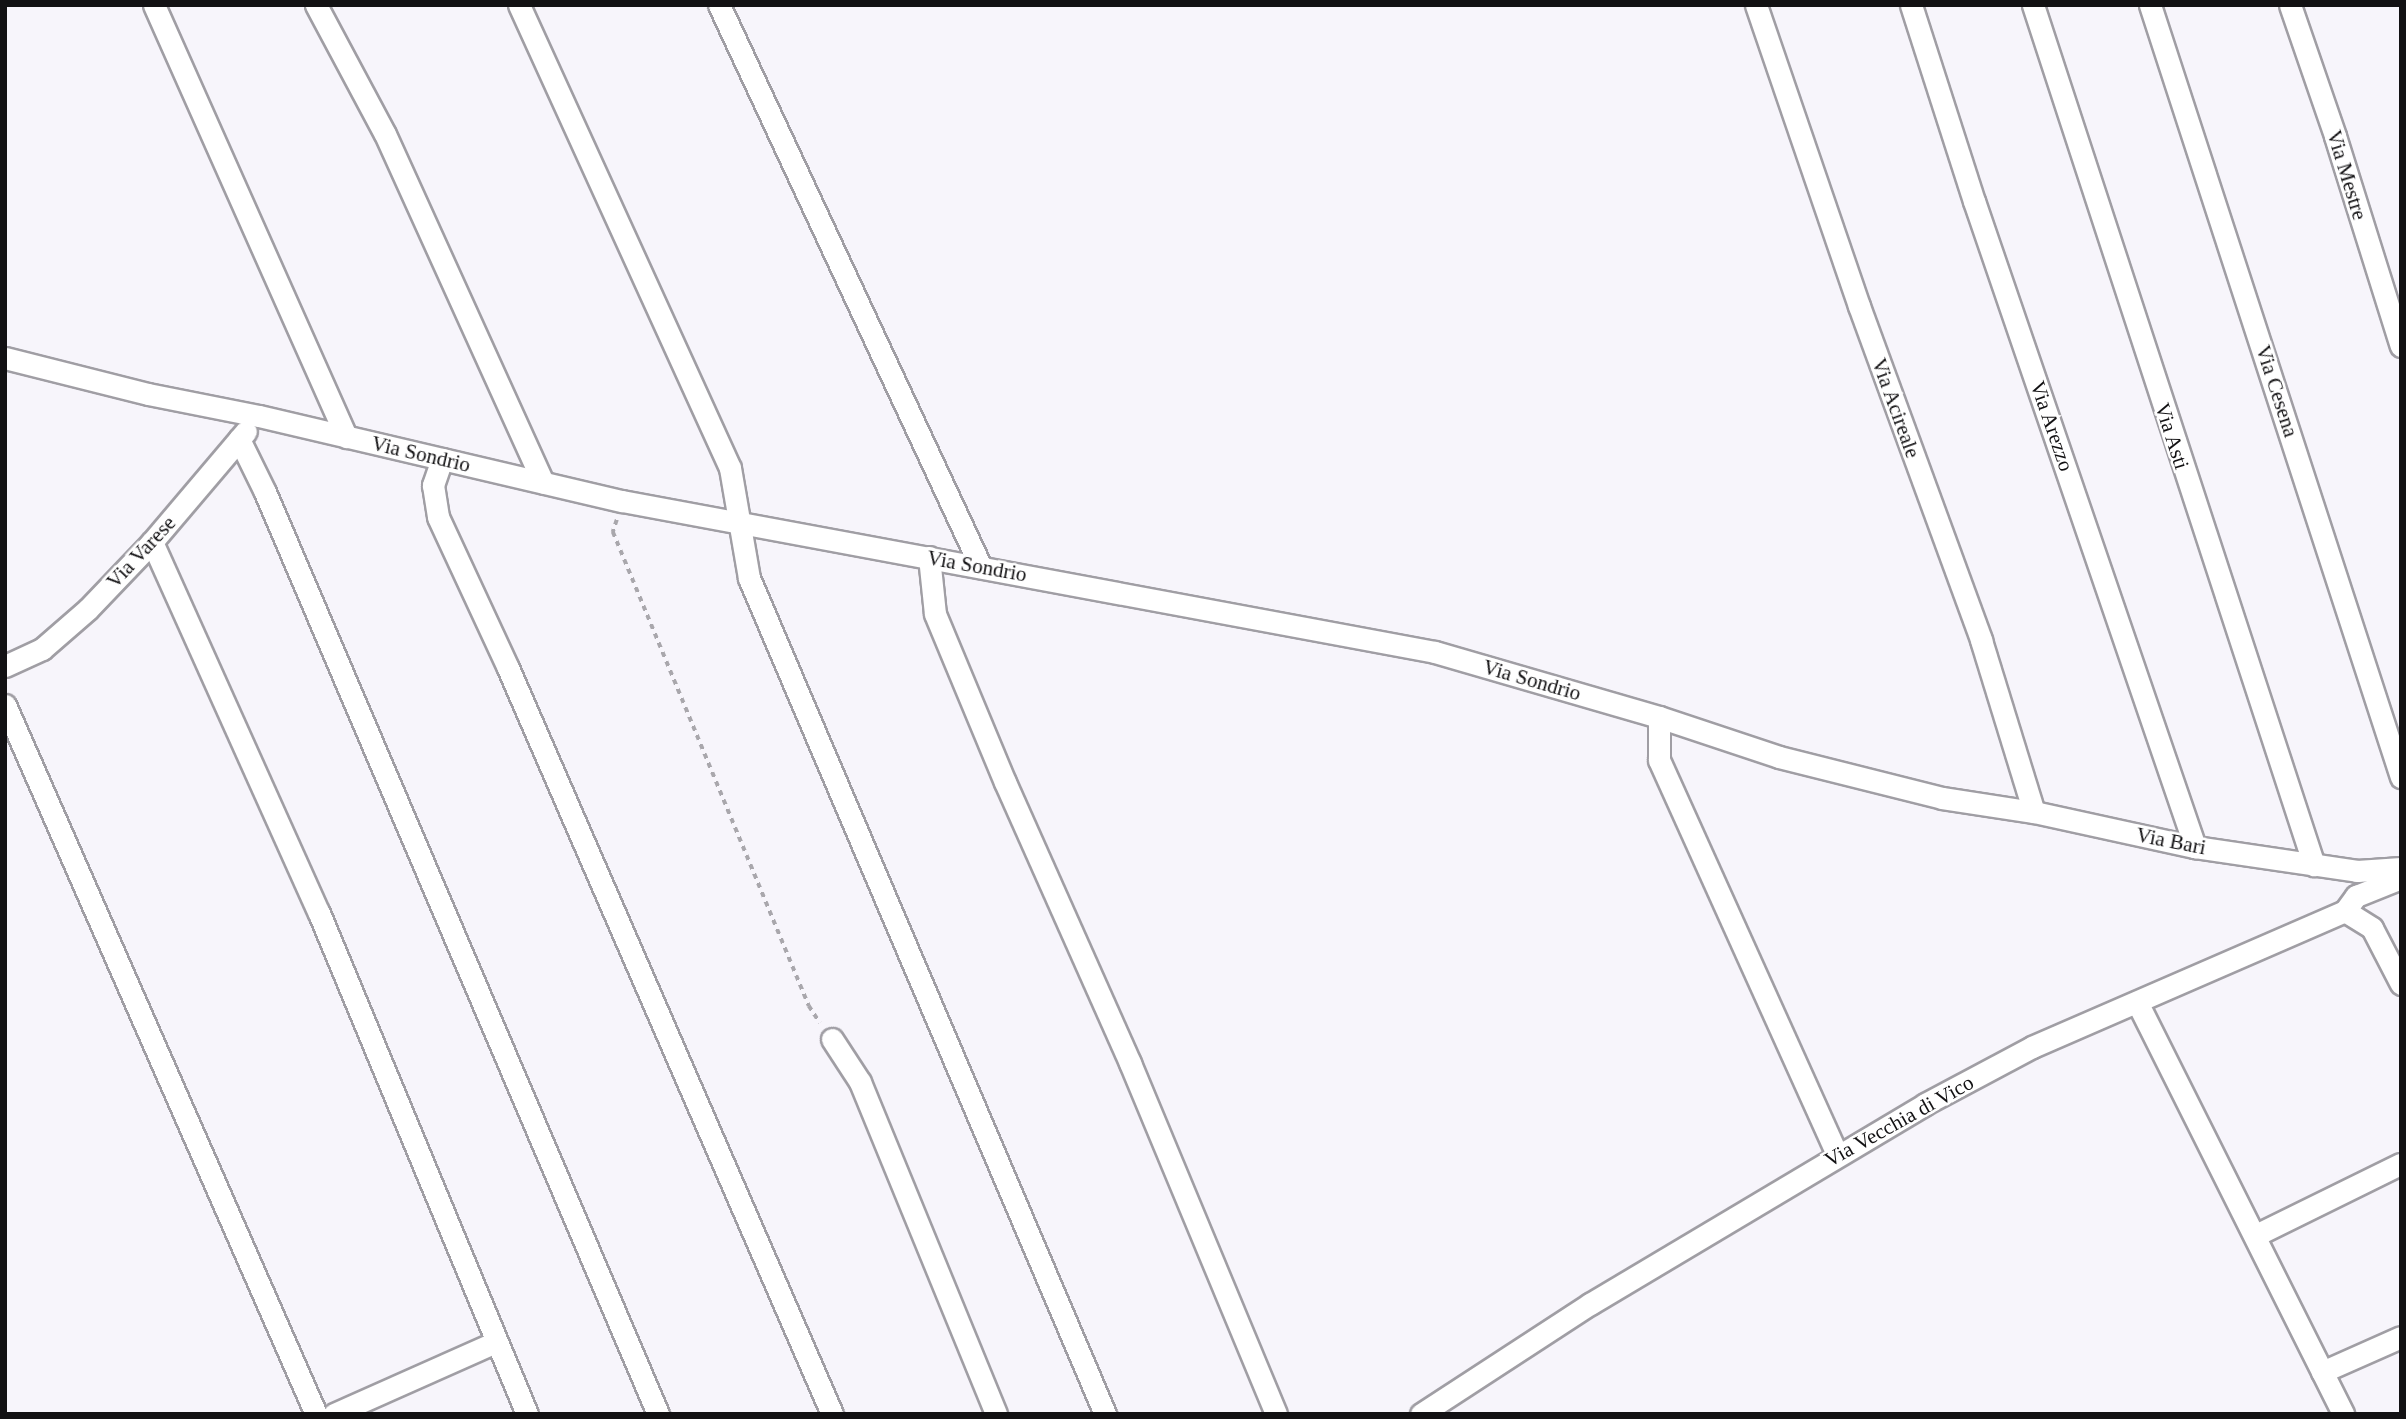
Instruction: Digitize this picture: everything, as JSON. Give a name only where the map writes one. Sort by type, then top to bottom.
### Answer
[{"type":"street","points":[[155,5],[346,437]]},
{"type":"street","points":[[316,5],[385,134],[543,483]]},
{"type":"street","points":[[519,5],[730,468],[749,578],[1104,1414]]},
{"type":"street","points":[[719,5],[981,567]]},
{"type":"street","name":"Via Acireale","points":[[1756,5],[1859,306],[1981,640],[2034,812]]},
{"type":"street","name":"Via Arezzo","points":[[1911,5],[1974,201],[2195,847]]},
{"type":"street","name":"Via Asti","points":[[2033,5],[2314,865]]},
{"type":"street","name":"Via Cesena","points":[[2150,5],[2401,777]]},
{"type":"street","name":"Via Mestre","points":[[2290,5],[2335,136],[2401,346]]},
{"type":"street","name":"Via Sondrio","points":[[5,358],[148,394],[259,416],[622,501],[1435,652],[1658,717],[1779,757],[1942,798]]},
{"type":"street","name":"Via Varese","points":[[5,666],[42,649],[88,609],[152,542],[259,416]]},
{"type":"street","points":[[239,439],[265,492],[658,1414]]},
{"type":"street","points":[[442,459],[433,485],[438,517],[508,668],[832,1414]]},
{"type":"street","points":[[152,542],[319,913],[527,1414]]},
{"type":"street","points":[[929,557],[935,614],[1005,782],[1130,1063],[1276,1414]]},
{"type":"street","points":[[5,705],[316,1414]]},
{"type":"street","points":[[1658,717],[1659,760],[1837,1154]]},
{"type":"street","name":"Via Bari","points":[[1942,798],[2034,812],[2195,847],[2357,871],[2401,868]]},
{"type":"street","name":"Via Vecchia di Vico","points":[[1421,1414],[1590,1304],[1837,1154],[2032,1047],[2345,911],[2356,897],[2401,878]]},
{"type":"street","points":[[2345,911],[2372,929],[2401,984]]},
{"type":"street","points":[[2137,1002],[2256,1235],[2343,1414]]},
{"type":"street","points":[[832,1039],[860,1083],[996,1414]]},
{"type":"street","points":[[2256,1235],[2400,1164]]},
{"type":"street","points":[[2322,1372],[2401,1337]]},
{"type":"street","points":[[334,1414],[496,1342]]},
{"type":"path","points":[[622,501],[613,532],[809,1006],[832,1039]]}]
